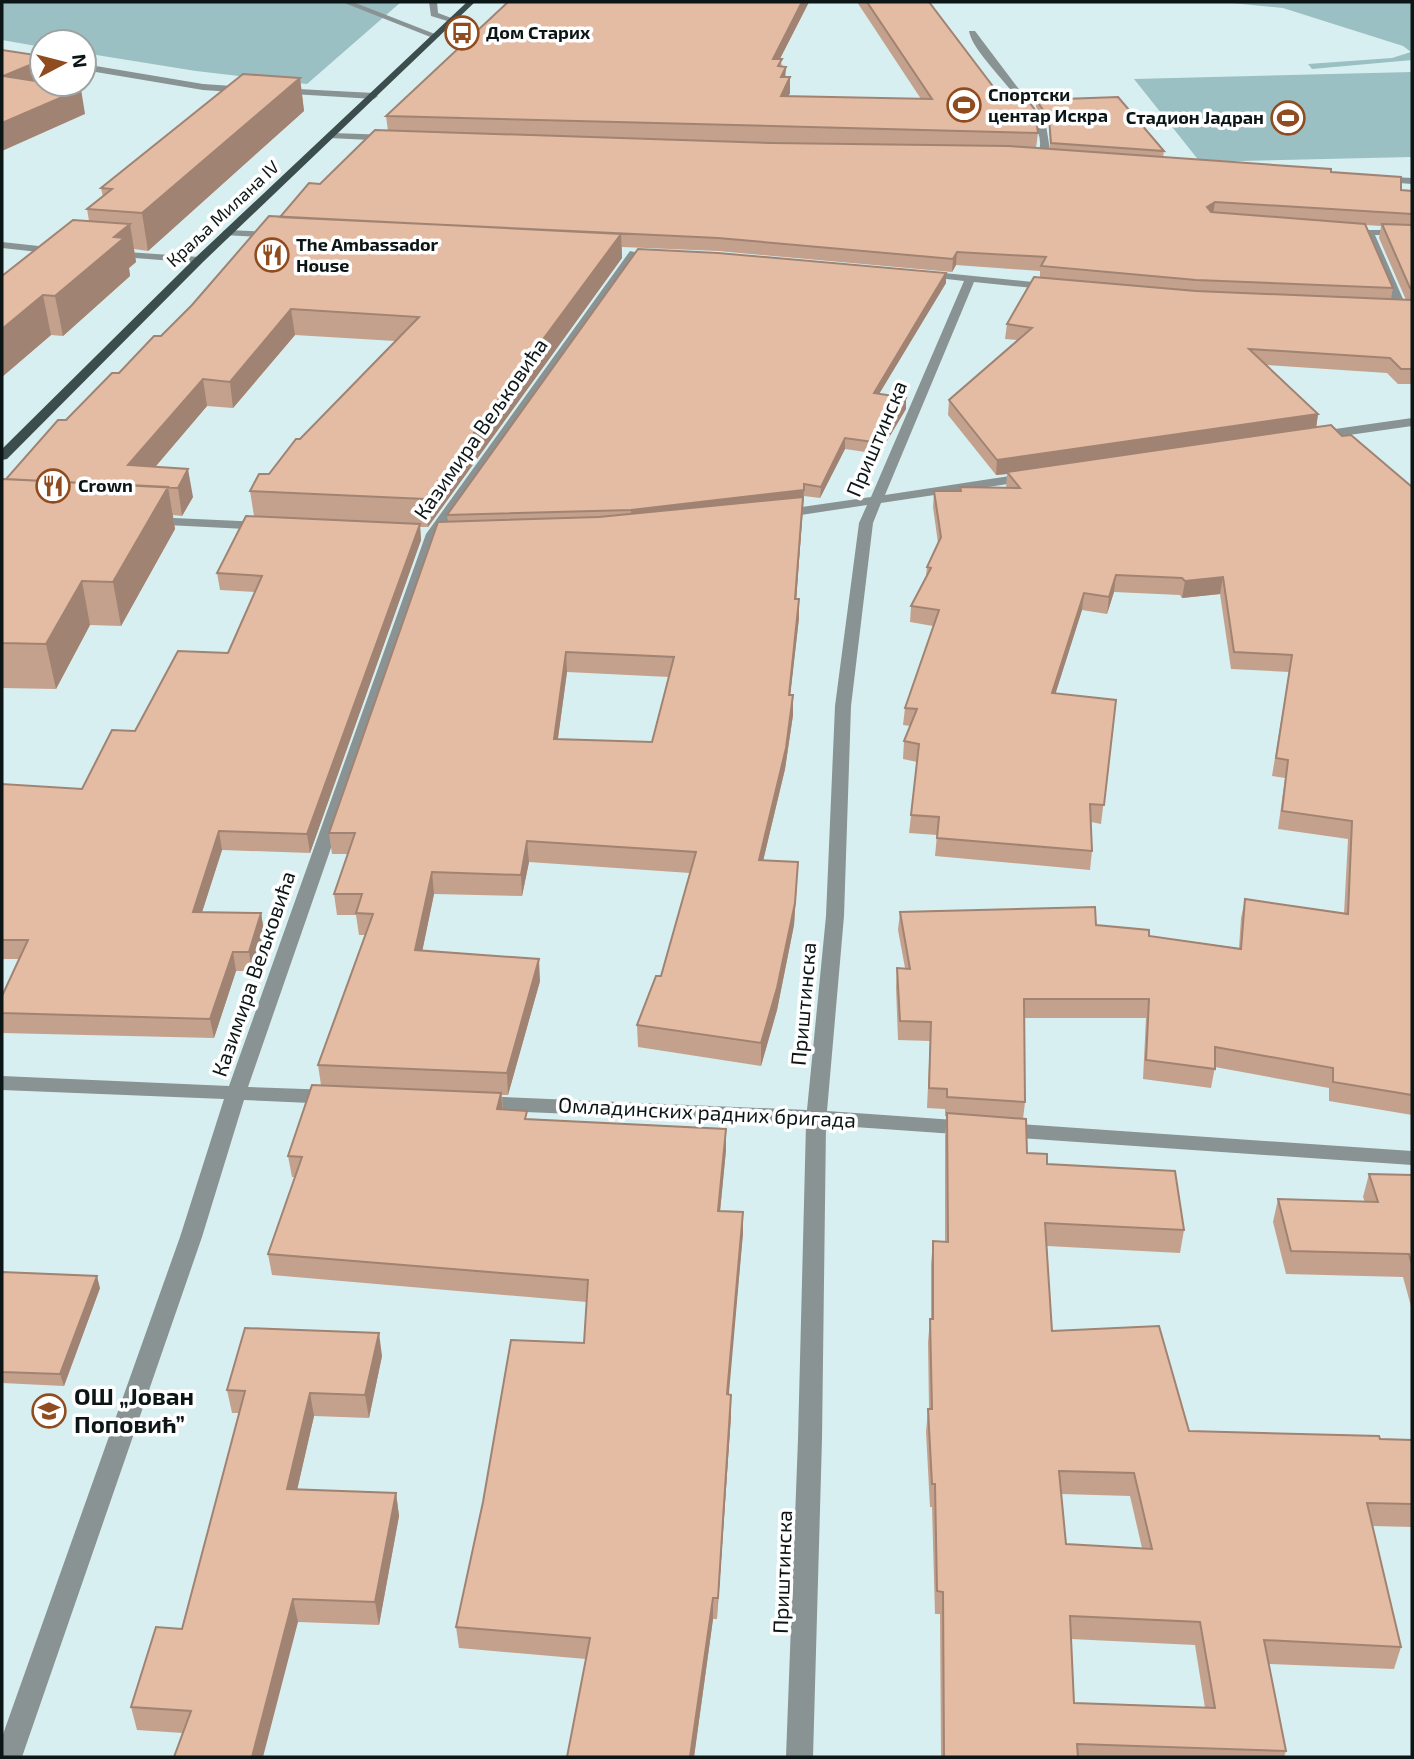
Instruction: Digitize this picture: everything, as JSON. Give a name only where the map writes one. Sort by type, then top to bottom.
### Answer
[{"type":"main road","name":"Краља Милана IV","points":[[2,456],[199,260],[471,2]]},
{"type":"street","points":[[346,2],[436,36]]},
{"type":"street","points":[[433,2],[434,14],[452,21]]},
{"type":"street","points":[[972,33],[1041,125],[1045,150],[1036,155],[1055,156]]},
{"type":"street","points":[[98,69],[203,88],[254,90]]},
{"type":"street","points":[[267,91],[374,96]]},
{"type":"street","points":[[332,136],[399,138]]},
{"type":"street","points":[[1359,178],[1412,181]]},
{"type":"street","points":[[1355,231],[1412,233]]},
{"type":"street","points":[[1368,232],[1406,309],[1387,308]]},
{"type":"street","points":[[227,233],[295,236]]},
{"type":"street","points":[[2,245],[68,252]]},
{"type":"street","points":[[95,253],[199,260]]},
{"type":"street","name":"Казимира Вељковића","points":[[8,1757],[191,1237],[236,1093],[433,534],[634,253]]},
{"type":"street","points":[[916,274],[1064,288]]},
{"type":"street","name":"Приштинска","points":[[799,1757],[810,1453],[816,1117],[835,916],[843,706],[866,523],[970,279]]},
{"type":"street","points":[[1304,438],[1412,422]]},
{"type":"street","points":[[763,515],[1046,475]]},
{"type":"street","points":[[141,521],[280,527]]},
{"type":"street","points":[[2,1083],[346,1098]]},
{"type":"street","name":"Омладинских радних бригада","points":[[457,1102],[816,1117],[1412,1158]]},
{"type":"shaded area","points":[[2,2],[401,2],[307,84],[196,71],[98,55],[98,28],[28,28],[28,45],[2,40]]},
{"type":"shaded area","points":[[1222,2],[1412,2],[1412,60],[1312,69],[1308,64],[1392,58],[1411,52],[1403,46],[1283,8]]},
{"type":"shaded area","name":"Стадион Јадран","points":[[1412,72],[1412,157],[1200,162],[1134,79]]},
{"type":"building","points":[[508,2],[802,2],[773,59],[782,59],[778,66],[786,67],[781,77],[790,77],[781,96],[932,99],[867,2],[929,2],[998,93],[1022,92],[1035,110],[1038,133],[386,116]]},
{"type":"building","points":[[2,50],[28,54],[28,66],[3,76],[28,80],[28,98],[60,98],[2,123]]},
{"type":"building","points":[[243,74],[300,78],[142,213],[87,209],[112,189],[101,188]]},
{"type":"building","points":[[1118,97],[1164,151],[1051,143],[1049,118],[1036,100]]},
{"type":"building","points":[[375,130],[772,143],[1009,146],[1331,169],[1331,172],[1401,177],[1401,190],[1412,191],[1412,214],[1215,202],[1207,207],[1211,212],[1365,224],[1393,288],[1196,280],[1041,266],[1046,257],[957,252],[953,259],[718,238],[280,217],[309,183],[320,184]]},
{"type":"building","points":[[269,216],[621,234],[425,499],[250,491],[259,474],[269,474],[296,439],[300,439],[419,317],[291,309],[230,382],[203,379],[128,465],[188,469],[178,488],[6,479],[58,420],[66,420],[112,373],[119,373],[154,336],[161,336],[192,305]]},
{"type":"building","points":[[73,220],[130,224],[114,237],[124,238],[55,296],[43,295],[2,329],[2,276]]},
{"type":"building","points":[[1382,224],[1412,225],[1412,289],[1410,288]]},
{"type":"building","points":[[638,249],[718,253],[946,273],[874,393],[906,398],[880,443],[845,438],[821,487],[804,484],[804,490],[631,510],[447,515]]},
{"type":"building","points":[[1034,277],[1196,291],[1412,300],[1412,369],[1401,369],[1390,358],[1249,349],[1318,414],[997,460],[949,400],[1032,328],[1007,324]]},
{"type":"building","points":[[1331,425],[1342,436],[1351,435],[1412,487],[1412,1095],[1333,1082],[1333,1068],[1215,1047],[1215,1069],[1146,1060],[1149,999],[1024,999],[1025,1102],[947,1097],[947,1089],[929,1088],[931,1022],[900,1021],[897,968],[910,969],[900,912],[1095,907],[1096,925],[1149,930],[1149,936],[1241,949],[1245,899],[1348,914],[1352,821],[1282,811],[1288,760],[1276,758],[1292,655],[1234,652],[1223,577],[1185,581],[1182,578],[1116,575],[1109,597],[1084,593],[1052,693],[1116,700],[1104,805],[1090,804],[1092,851],[937,838],[939,817],[911,815],[919,744],[904,741],[917,709],[905,708],[939,610],[911,606],[931,568],[927,567],[941,537],[934,491],[961,491],[960,487],[1020,488],[1007,472]]},
{"type":"building","points":[[2,479],[168,487],[113,582],[82,581],[46,644],[2,643]]},
{"type":"building","points":[[803,497],[795,599],[799,599],[789,695],[793,695],[786,748],[759,860],[798,862],[795,903],[777,988],[761,1043],[637,1025],[656,976],[661,976],[696,852],[527,841],[521,875],[432,872],[415,950],[539,959],[507,1073],[318,1065],[373,914],[356,913],[362,894],[334,894],[355,833],[329,833],[438,522],[599,517]],"holes":[[[566,652],[674,657],[652,742],[554,739]]]},
{"type":"building","points":[[246,516],[420,524],[307,834],[219,831],[193,912],[261,913],[249,952],[233,952],[210,1019],[2,1013],[2,996],[28,940],[2,940],[2,784],[82,789],[112,730],[135,731],[178,651],[228,653],[262,576],[217,573]]},
{"type":"building","points":[[312,1085],[501,1093],[497,1109],[527,1111],[525,1119],[726,1129],[718,1211],[743,1212],[727,1394],[731,1395],[718,1598],[713,1598],[690,1757],[567,1757],[590,1638],[456,1627],[483,1502],[511,1340],[584,1343],[588,1280],[268,1254],[302,1157],[288,1156]]},
{"type":"building","points":[[947,1113],[1026,1119],[1027,1153],[1047,1154],[1047,1164],[1175,1171],[1184,1230],[1045,1223],[1052,1331],[1159,1326],[1189,1431],[1379,1436],[1380,1439],[1412,1440],[1412,1504],[1367,1503],[1401,1647],[1264,1640],[1286,1751],[1077,1744],[1078,1757],[944,1757],[943,1592],[937,1591],[935,1484],[932,1484],[928,1409],[932,1409],[930,1319],[933,1319],[933,1241],[948,1242]],"holes":[[[1059,1471],[1134,1473],[1152,1549],[1066,1544]],[[1070,1616],[1200,1622],[1215,1708],[1074,1703]]]},
{"type":"building","points":[[1369,1174],[1412,1175],[1412,1265],[1409,1254],[1291,1251],[1278,1199],[1378,1202]]},
{"type":"building","points":[[2,1272],[97,1276],[60,1374],[2,1372]]},
{"type":"building","points":[[245,1328],[379,1333],[365,1395],[310,1393],[287,1489],[396,1493],[375,1602],[293,1599],[252,1757],[174,1757],[191,1711],[131,1707],[156,1627],[182,1629],[245,1391],[227,1390]]},
{"type":"place","name":"Дом Старих","points":[[462,33]]},
{"type":"place","name":"Спортски центар Искра","points":[[964,105]]},
{"type":"place","name":"Стадион Јадран","points":[[1288,118]]},
{"type":"place","name":"The Ambassador House","points":[[272,255]]},
{"type":"place","name":"Crown","points":[[53,486]]},
{"type":"place","name":"ОШ „Јован Поповић”","points":[[49,1411]]}]
